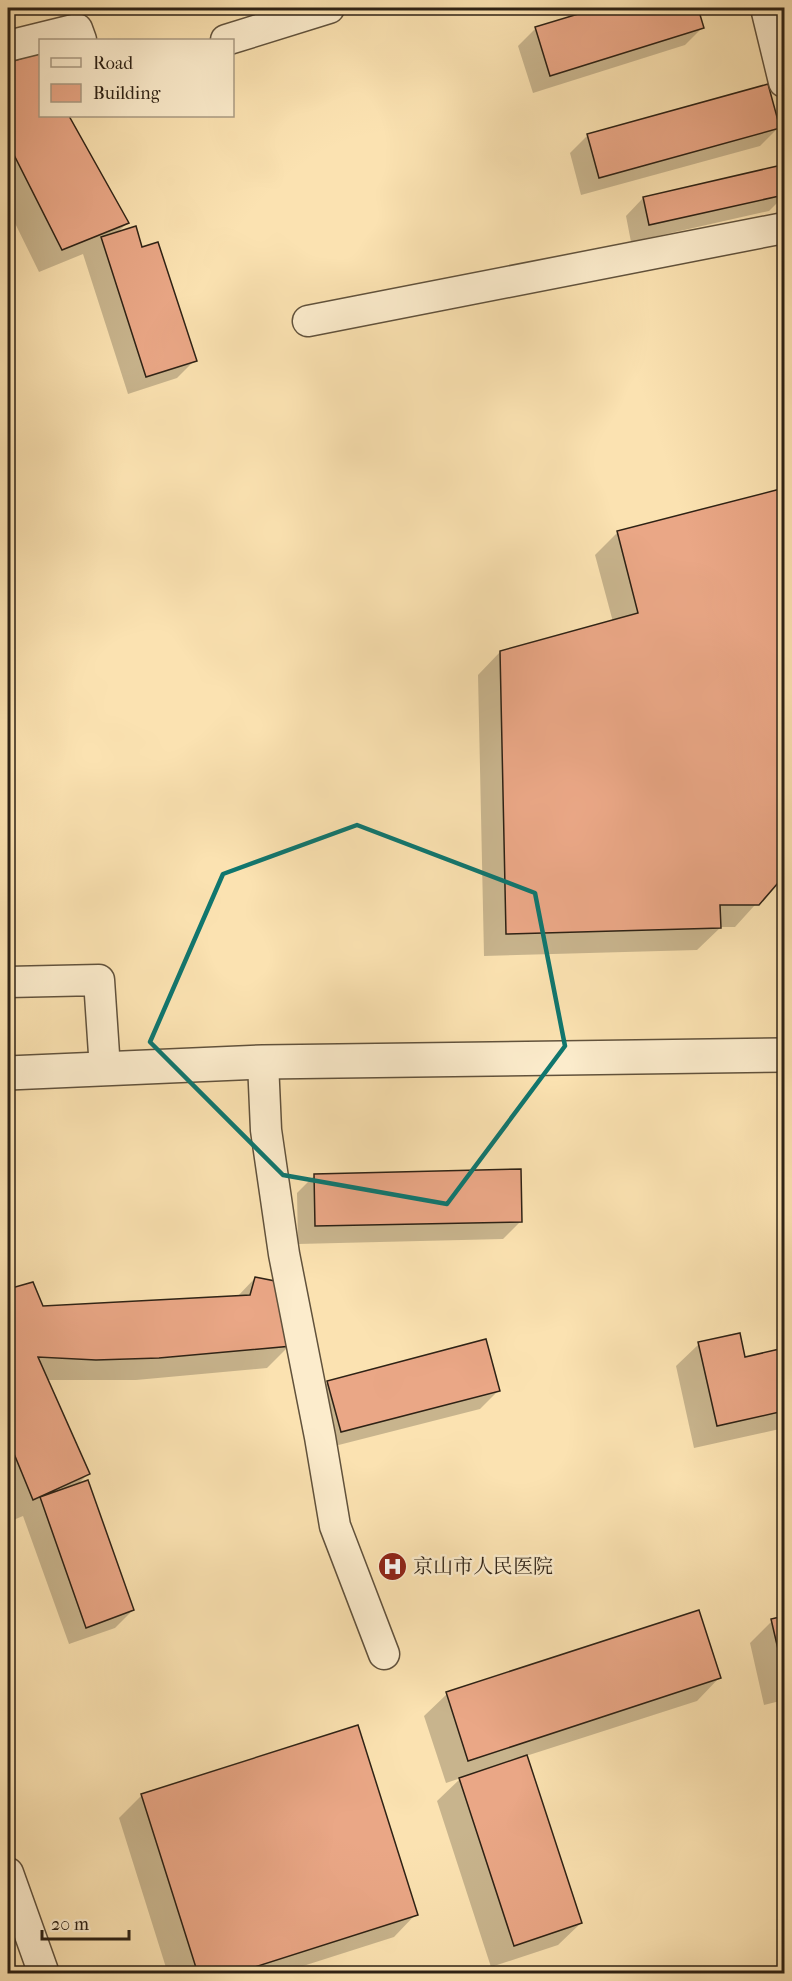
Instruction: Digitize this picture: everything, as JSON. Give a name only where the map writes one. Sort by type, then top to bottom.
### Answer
[{"type":"street","points":[[229,39],[329,8]]},
{"type":"street","points":[[766,8],[784,82]]},
{"type":"street","points":[[8,46],[77,29],[81,39]]},
{"type":"street","points":[[308,321],[784,228]]},
{"type":"street","points":[[8,982],[99,980],[105,1069]]},
{"type":"street","points":[[8,1073],[262,1062],[784,1055]]},
{"type":"street","points":[[262,1062],[266,1130],[284,1254],[335,1526],[384,1654]]},
{"type":"street","points":[[8,1874],[44,1974]]},
{"type":"highlighted area","points":[[357,825],[535,893],[565,1046],[447,1204],[283,1175],[150,1042],[223,874]]},
{"type":"building","points":[[598,8],[698,8],[704,28],[550,76],[535,27]]},
{"type":"building","points":[[39,52],[39,117],[70,117],[129,223],[62,250],[8,143],[8,63]]},
{"type":"building","points":[[768,84],[780,128],[599,178],[587,134]]},
{"type":"building","points":[[782,165],[784,195],[649,225],[643,197]]},
{"type":"building","points":[[136,226],[142,247],[158,242],[197,361],[146,377],[101,237]]},
{"type":"building","points":[[784,488],[784,876],[759,905],[720,905],[721,928],[506,934],[500,651],[638,613],[617,531]]},
{"type":"building","points":[[521,1169],[522,1222],[315,1226],[314,1174]]},
{"type":"building","points":[[255,1277],[285,1283],[292,1346],[159,1358],[96,1360],[38,1357],[90,1474],[33,1500],[8,1439],[8,1289],[33,1282],[43,1306],[250,1295]]},
{"type":"building","points":[[740,1333],[745,1357],[784,1348],[784,1411],[717,1426],[698,1342]]},
{"type":"building","points":[[486,1339],[500,1391],[341,1432],[327,1381]]},
{"type":"building","points":[[88,1480],[134,1610],[86,1628],[40,1497]]},
{"type":"building","points":[[699,1610],[721,1678],[468,1761],[446,1692]]},
{"type":"building","points":[[784,1616],[784,1675],[771,1619]]},
{"type":"building","points":[[358,1725],[418,1915],[233,1974],[198,1974],[141,1794]]},
{"type":"building","points":[[527,1755],[582,1923],[514,1946],[459,1778]]},
{"type":"place","name":"京山市人民医院","points":[[392,1566]]}]
